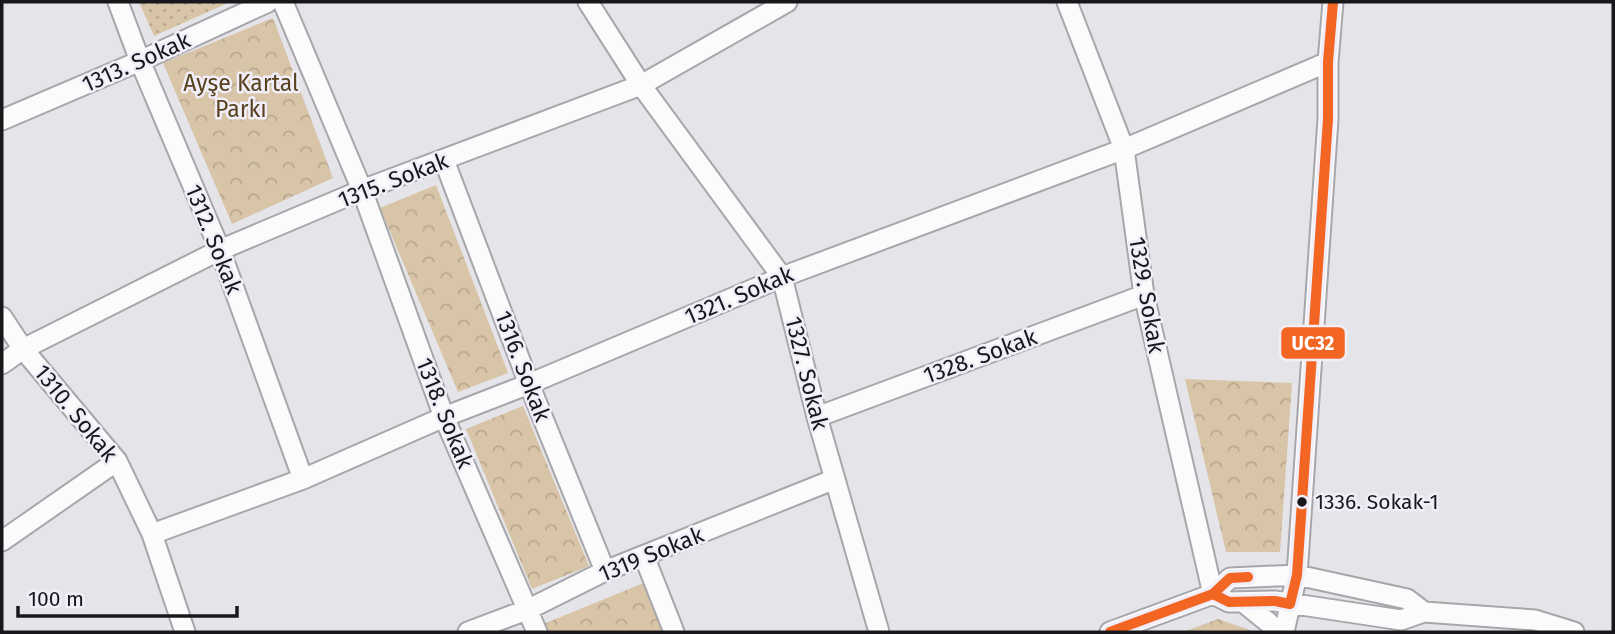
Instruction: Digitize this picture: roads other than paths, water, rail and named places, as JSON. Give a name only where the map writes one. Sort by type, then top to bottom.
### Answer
[{"type":"street","name":"1312. Sokak","points":[[118,2],[220,250],[303,480]]},
{"type":"street","name":"1313. Sokak","points":[[2,120],[268,2]]},
{"type":"street","name":"1318. Sokak","points":[[283,2],[362,190],[444,417],[537,632]]},
{"type":"street","name":"1327. Sokak","points":[[588,2],[641,85],[782,277],[817,417],[878,632]]},
{"type":"street","name":"1315. Sokak","points":[[2,364],[23,349],[220,250],[362,190],[641,85],[787,2]]},
{"type":"street","name":"1329. Sokak","points":[[1067,2],[1124,149],[1144,295],[1213,594]]},
{"type":"street","points":[[1283,632],[1297,575],[1328,119],[1328,62],[1333,2]]},
{"type":"street","name":"1321. Sokak","points":[[152,534],[303,480],[444,417],[782,277],[1124,149],[1328,62]]},
{"type":"street","name":"1316. Sokak","points":[[444,160],[529,384],[606,571]]},
{"type":"street","name":"1328. Sokak","points":[[817,417],[1144,295]]},
{"type":"street","name":"1310. Sokak","points":[[2,317],[23,349],[117,461],[152,534],[185,632]]},
{"type":"street","points":[[2,541],[117,461]]},
{"type":"street","name":"1319 Sokak","points":[[468,632],[529,609],[606,571],[835,479]]},
{"type":"street","points":[[644,556],[674,632]]},
{"type":"street","points":[[1110,632],[1213,594],[1230,578],[1297,575],[1407,599],[1424,612]]},
{"type":"street","points":[[1213,594],[1229,602],[1290,604],[1401,620],[1424,612],[1535,620],[1574,632]]},
{"type":"street","points":[[1244,602],[1276,632]]},
{"type":"place","name":"1336. Sokak-1","points":[[1302,502]]},
{"type":"park label","name":"Ayşe Kartal Parkı","points":[[241,96]]}]
